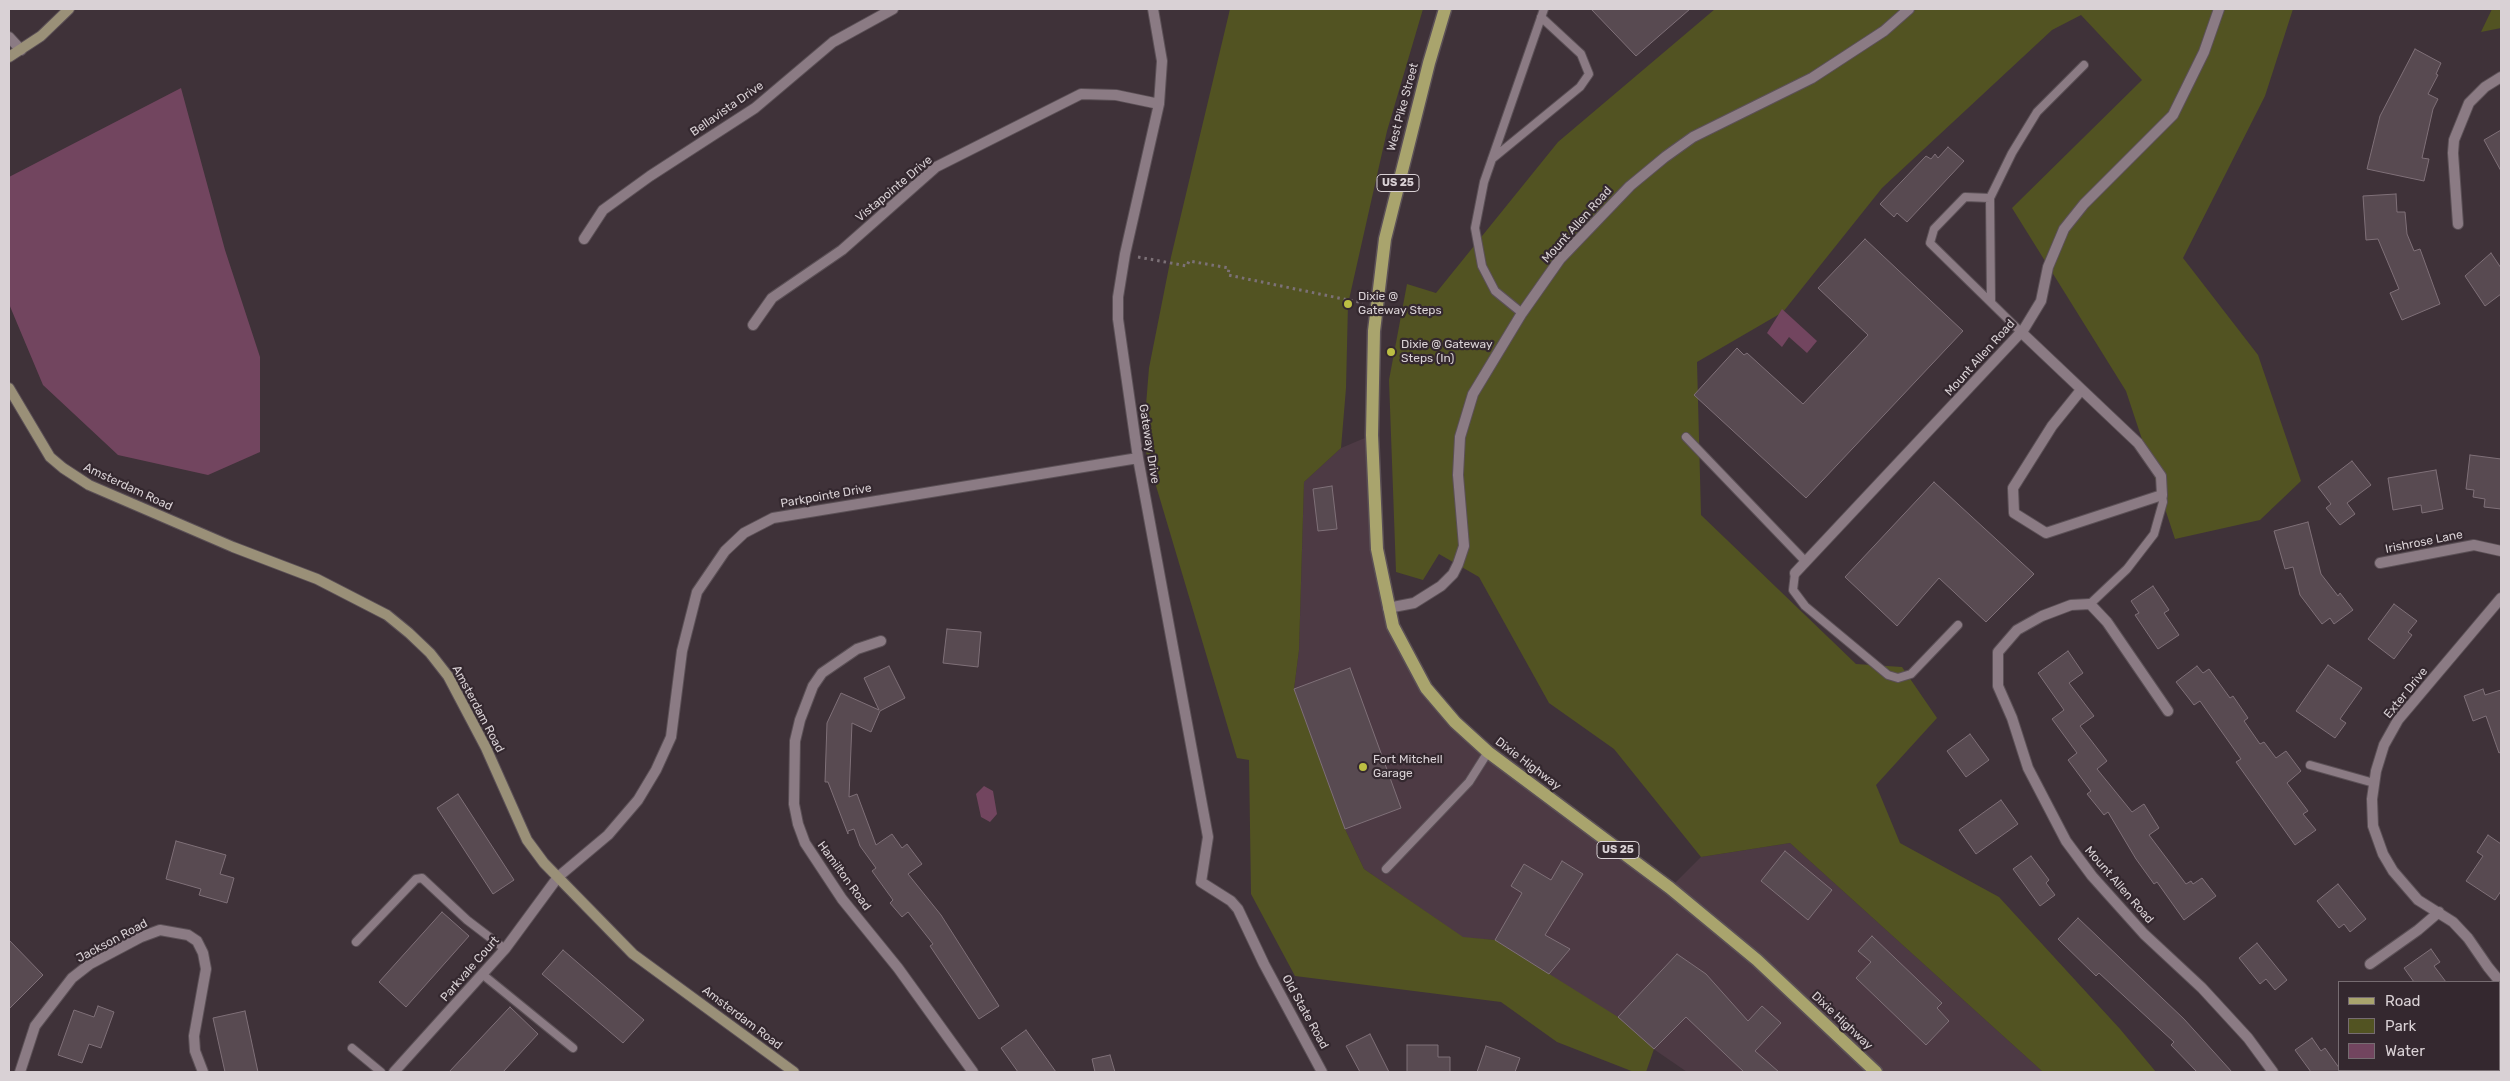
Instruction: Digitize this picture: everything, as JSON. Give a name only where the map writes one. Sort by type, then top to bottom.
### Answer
[{"type":"main road","name":"West Pike Street","points":[[1373,361],[1385,239],[1397,187],[1445,9]]},
{"type":"main road","name":"Dixie Highway","points":[[1373,361],[1372,435],[1377,549],[1388,608],[1397,633],[1426,688],[1455,722],[1488,752],[1670,888],[1757,960],[1876,1072]]},
{"type":"street","points":[[9,57],[41,36],[69,9]]},
{"type":"street","name":"Bellavista Drive","points":[[584,239],[603,210],[650,176],[755,108],[834,42],[893,9]]},
{"type":"street","name":"Gateway Drive","points":[[1153,9],[1162,61],[1159,104],[1125,254],[1118,297],[1118,319],[1138,458],[1208,837],[1200,882]]},
{"type":"street","name":"Mount Allen Road","points":[[1388,608],[1414,603],[1441,586],[1453,574],[1458,564],[1464,546],[1458,475],[1460,437],[1473,394],[1522,314],[1560,259],[1630,186],[1665,157],[1693,137],[1812,78],[1884,31],[1909,9]]},
{"type":"street","name":"Mount Allen Road","points":[[1795,573],[2021,332],[2041,301],[2048,267],[2064,229],[2084,204],[2173,115],[2204,52],[2219,9]]},
{"type":"street","points":[[9,37],[21,50]]},
{"type":"street","points":[[2458,224],[2452,153],[2456,132],[2469,104],[2485,87],[2501,78]]},
{"type":"street","name":"Vistapointe Drive","points":[[753,325],[772,298],[842,250],[936,167],[1081,94],[1116,95],[1159,104]]},
{"type":"street","points":[[2021,332],[2138,443],[2161,476],[2162,495],[2046,533],[2014,513],[2013,488],[2052,426],[2081,390]]},
{"type":"street","name":"Amsterdam Road","points":[[9,388],[50,456],[63,468],[90,485],[224,543],[317,579],[387,614],[409,633],[430,653],[448,676],[486,748],[527,840],[544,863],[633,954],[794,1072]]},
{"type":"street","name":"Parkpointe Drive","points":[[558,877],[608,835],[638,800],[656,770],[671,737],[682,651],[697,592],[724,551],[744,533],[773,518],[782,516],[1138,458]]},
{"type":"street","name":"Irishrose Lane","points":[[2380,563],[2474,544],[2501,551]]},
{"type":"street","name":"Exter Drive","points":[[2501,598],[2398,720],[2384,744],[2374,783],[2372,800],[2373,826],[2383,854],[2393,871],[2418,900],[2453,922],[2468,938],[2501,982]]},
{"type":"street","points":[[2090,604],[2107,622],[2168,711]]},
{"type":"street","name":"Mount Allen Road","points":[[2090,604],[2071,605],[2042,616],[2017,630],[1998,652],[1998,686],[2012,718],[2028,768],[2066,841],[2092,876],[2144,934],[2248,1038],[2273,1072]]},
{"type":"street","name":"Hamilton Road","points":[[880,641],[857,649],[836,663],[822,673],[813,686],[800,720],[795,741],[794,804],[798,824],[805,843],[842,900],[898,968],[973,1072]]},
{"type":"street","name":"Parkvale Court","points":[[394,1072],[505,949],[558,877]]},
{"type":"street","name":"Old State Road","points":[[1200,882],[1231,901],[1238,908],[1264,964],[1322,1072]]},
{"type":"street","points":[[2370,964],[2418,930],[2439,912]]},
{"type":"street","name":"Jackson Road","points":[[20,1072],[35,1026],[72,978],[90,964],[141,937],[160,930],[188,935],[197,941],[203,953],[206,969],[194,1036],[195,1051],[203,1072]]},
{"type":"lane","points":[[1492,160],[1580,87],[1589,74],[1581,54],[1542,13],[1484,182],[1475,228],[1482,266],[1495,291],[1522,314]]},
{"type":"lane","points":[[1991,302],[1990,198],[2012,153],[2037,112],[2084,65]]},
{"type":"lane","points":[[1990,198],[1964,197],[1934,229],[1930,243],[2021,332]]},
{"type":"lane","points":[[1686,437],[1806,562]]},
{"type":"lane","points":[[2090,604],[2127,569],[2154,534],[2163,502],[2162,495]]},
{"type":"lane","points":[[1795,573],[1793,590],[1805,606],[1888,675],[1898,678],[1911,674],[1958,625]]},
{"type":"lane","points":[[1386,869],[1469,782],[1488,752]]},
{"type":"lane","points":[[2310,765],[2374,783]]},
{"type":"lane","points":[[356,942],[416,879],[422,878],[467,920],[505,949]]},
{"type":"lane","points":[[482,974],[573,1048]]},
{"type":"lane","points":[[352,1048],[381,1072]]},
{"type":"path","points":[[1125,254],[1187,266],[1189,261],[1229,268],[1228,275],[1377,306]]},
{"type":"shaded area","points":[[1372,435],[1377,549],[1393,626],[1455,722],[1670,888],[1701,857],[1790,843],[2043,1072],[1687,1072],[1495,940],[1463,938],[1364,869],[1345,829],[1294,689],[1299,650],[1304,482],[1341,448]]},
{"type":"green space","points":[[1230,9],[1423,9],[1387,131],[1348,304],[1346,388],[1341,448],[1304,482],[1299,650],[1294,689],[1345,829],[1364,869],[1463,937],[1495,940],[1618,1017],[1654,1049],[1646,1072],[1634,1072],[1557,1042],[1501,1002],[1295,976],[1251,894],[1249,760],[1237,758],[1143,442],[1149,368],[1171,257]]},
{"type":"green space","points":[[1715,9],[2293,9],[2265,96],[2183,258],[2258,355],[2301,481],[2260,520],[2175,539],[2126,391],[2012,208],[2142,80],[2081,15],[2052,30],[1882,188],[1783,312],[1697,362],[1701,515],[1856,664],[1902,667],[1937,718],[1876,785],[1900,843],[1999,897],[2120,1029],[2156,1072],[2043,1072],[1790,843],[1701,857],[1614,749],[1549,703],[1479,577],[1439,554],[1423,580],[1396,572],[1389,380],[1407,284],[1436,293],[1558,142]]},
{"type":"green space","points":[[2492,9],[2501,9],[2501,28],[2481,32]]},
{"type":"water","points":[[181,88],[225,250],[260,357],[260,452],[208,475],[118,455],[43,385],[9,304],[9,177]]},
{"type":"water","points":[[1782,309],[1817,341],[1807,353],[1789,337],[1782,347],[1767,333]]},
{"type":"water","points":[[984,786],[993,791],[997,814],[990,822],[981,817],[976,794]]},
{"type":"building","points":[[1591,9],[1690,9],[1636,56]]},
{"type":"building","points":[[2415,49],[2441,63],[2436,74],[2438,75],[2428,94],[2438,99],[2433,109],[2422,158],[2429,159],[2424,181],[2367,169],[2380,116]]},
{"type":"building","points":[[2501,130],[2501,171],[2484,140]]},
{"type":"building","points":[[1948,147],[1964,161],[1907,222],[1897,213],[1894,217],[1880,204],[1926,156],[1931,159],[1935,154],[1938,158]]},
{"type":"building","points":[[2396,194],[2397,212],[2405,212],[2407,234],[2414,251],[2420,249],[2440,304],[2402,320],[2390,293],[2399,289],[2378,239],[2366,240],[2363,196]]},
{"type":"building","points":[[1865,239],[1963,331],[1806,498],[1694,395],[1737,348],[1744,355],[1747,353],[1803,404],[1868,335],[1818,288]]},
{"type":"building","points":[[2491,253],[2501,268],[2501,294],[2485,306],[2465,276]]},
{"type":"building","points":[[2470,455],[2501,459],[2501,509],[2484,507],[2485,499],[2473,497],[2474,490],[2466,489]]},
{"type":"building","points":[[2352,461],[2371,485],[2347,503],[2355,514],[2340,525],[2326,508],[2331,504],[2318,487]]},
{"type":"building","points":[[2436,470],[2443,509],[2422,513],[2421,505],[2393,510],[2388,478]]},
{"type":"building","points":[[1934,482],[2034,574],[1986,622],[1939,578],[1897,626],[1845,577]]},
{"type":"building","points":[[1332,486],[1337,529],[1318,531],[1313,489]]},
{"type":"building","points":[[2308,522],[2321,574],[2338,596],[2340,593],[2353,610],[2334,624],[2330,618],[2322,624],[2300,595],[2293,567],[2285,569],[2274,531]]},
{"type":"building","points":[[2153,586],[2169,610],[2164,613],[2179,635],[2158,649],[2135,615],[2139,613],[2131,601]]},
{"type":"building","points":[[2394,604],[2417,621],[2408,632],[2412,635],[2394,659],[2368,639]]},
{"type":"building","points":[[947,629],[981,632],[978,667],[943,663]]},
{"type":"building","points":[[2068,651],[2083,673],[2069,683],[2094,716],[2080,726],[2107,761],[2097,769],[2132,812],[2144,804],[2159,828],[2149,835],[2186,884],[2191,881],[2193,884],[2202,878],[2216,896],[2184,920],[2157,882],[2154,884],[2136,859],[2108,812],[2104,815],[2087,794],[2091,791],[2068,760],[2077,753],[2052,719],[2064,710],[2038,673]]},
{"type":"building","points":[[2328,665],[2362,688],[2340,719],[2346,723],[2335,738],[2296,711]]},
{"type":"building","points":[[889,666],[905,698],[880,711],[871,732],[852,723],[849,797],[857,794],[876,845],[892,834],[902,848],[907,844],[922,864],[908,874],[941,915],[999,1006],[979,1019],[930,946],[933,944],[908,912],[902,917],[890,903],[893,900],[872,871],[876,868],[860,846],[854,829],[848,831],[848,834],[828,782],[825,782],[827,723],[841,693],[879,710],[864,678]]},
{"type":"building","points":[[2197,666],[2203,673],[2209,669],[2230,698],[2233,696],[2248,718],[2244,721],[2260,744],[2264,742],[2276,758],[2286,751],[2301,771],[2287,783],[2308,811],[2303,814],[2316,830],[2295,845],[2236,762],[2241,759],[2200,701],[2194,705],[2176,682]]},
{"type":"building","points":[[1350,668],[1401,808],[1345,829],[1294,689]]},
{"type":"building","points":[[2483,689],[2485,695],[2501,690],[2501,752],[2499,753],[2486,716],[2473,721],[2464,696]]},
{"type":"building","points":[[1970,734],[1989,760],[1966,777],[1947,751]]},
{"type":"building","points":[[458,794],[514,880],[493,894],[437,808]]},
{"type":"building","points":[[2001,800],[2018,824],[1976,854],[1959,830]]},
{"type":"building","points":[[2488,835],[2501,844],[2501,891],[2495,900],[2466,881],[2483,856],[2477,852]]},
{"type":"building","points":[[176,841],[226,855],[220,874],[234,878],[227,903],[199,895],[201,889],[166,879]]},
{"type":"building","points":[[1785,851],[1832,890],[1808,920],[1761,881]]},
{"type":"building","points":[[2031,856],[2049,880],[2046,883],[2055,895],[2040,906],[2013,869]]},
{"type":"building","points":[[1562,861],[1583,874],[1545,935],[1570,949],[1549,974],[1495,940],[1522,893],[1511,886],[1524,864],[1551,880]]},
{"type":"building","points":[[2338,884],[2366,919],[2350,932],[2344,924],[2339,928],[2317,901]]},
{"type":"building","points":[[442,912],[469,936],[406,1007],[379,982]]},
{"type":"building","points":[[2078,918],[2184,1019],[2232,1072],[2197,1072],[2171,1045],[2174,1042],[2099,973],[2096,976],[2058,939]]},
{"type":"building","points":[[1872,936],[1942,1003],[1937,1008],[1949,1021],[1926,1045],[1856,978],[1871,962],[1858,951]]},
{"type":"building","points":[[9,940],[43,975],[9,1009]]},
{"type":"building","points":[[2257,943],[2287,980],[2275,990],[2266,979],[2260,984],[2239,958]]},
{"type":"building","points":[[2431,949],[2440,962],[2434,966],[2445,981],[2413,981],[2404,968]]},
{"type":"building","points":[[563,950],[644,1020],[623,1043],[542,974]]},
{"type":"building","points":[[1677,954],[1706,974],[1748,1021],[1762,1006],[1781,1023],[1755,1051],[1779,1072],[1744,1072],[1686,1017],[1654,1049],[1618,1017]]},
{"type":"building","points":[[98,1006],[114,1012],[101,1048],[89,1044],[82,1063],[58,1055],[74,1010],[94,1017]]},
{"type":"building","points":[[510,1007],[538,1034],[503,1072],[449,1072]]},
{"type":"building","points":[[245,1011],[258,1072],[225,1072],[213,1018]]},
{"type":"building","points":[[1026,1030],[1056,1072],[1018,1072],[1001,1048]]},
{"type":"building","points":[[1370,1034],[1389,1072],[1360,1072],[1346,1046]]},
{"type":"building","points":[[2312,1038],[2321,1051],[2325,1048],[2338,1066],[2338,1071],[2342,1072],[2311,1072],[2295,1050]]},
{"type":"building","points":[[1407,1045],[1438,1045],[1438,1057],[1450,1057],[1450,1072],[1407,1072]]},
{"type":"building","points":[[1486,1046],[1520,1058],[1515,1072],[1477,1072]]},
{"type":"building","points":[[1110,1055],[1115,1072],[1095,1072],[1092,1059]]},
{"type":"place","name":"Dixie @ Gateway Steps","points":[[1348,304]]},
{"type":"place","name":"Dixie @ Gateway Steps (In)","points":[[1391,352]]},
{"type":"place","name":"Fort Mitchell Garage","points":[[1363,767]]}]
